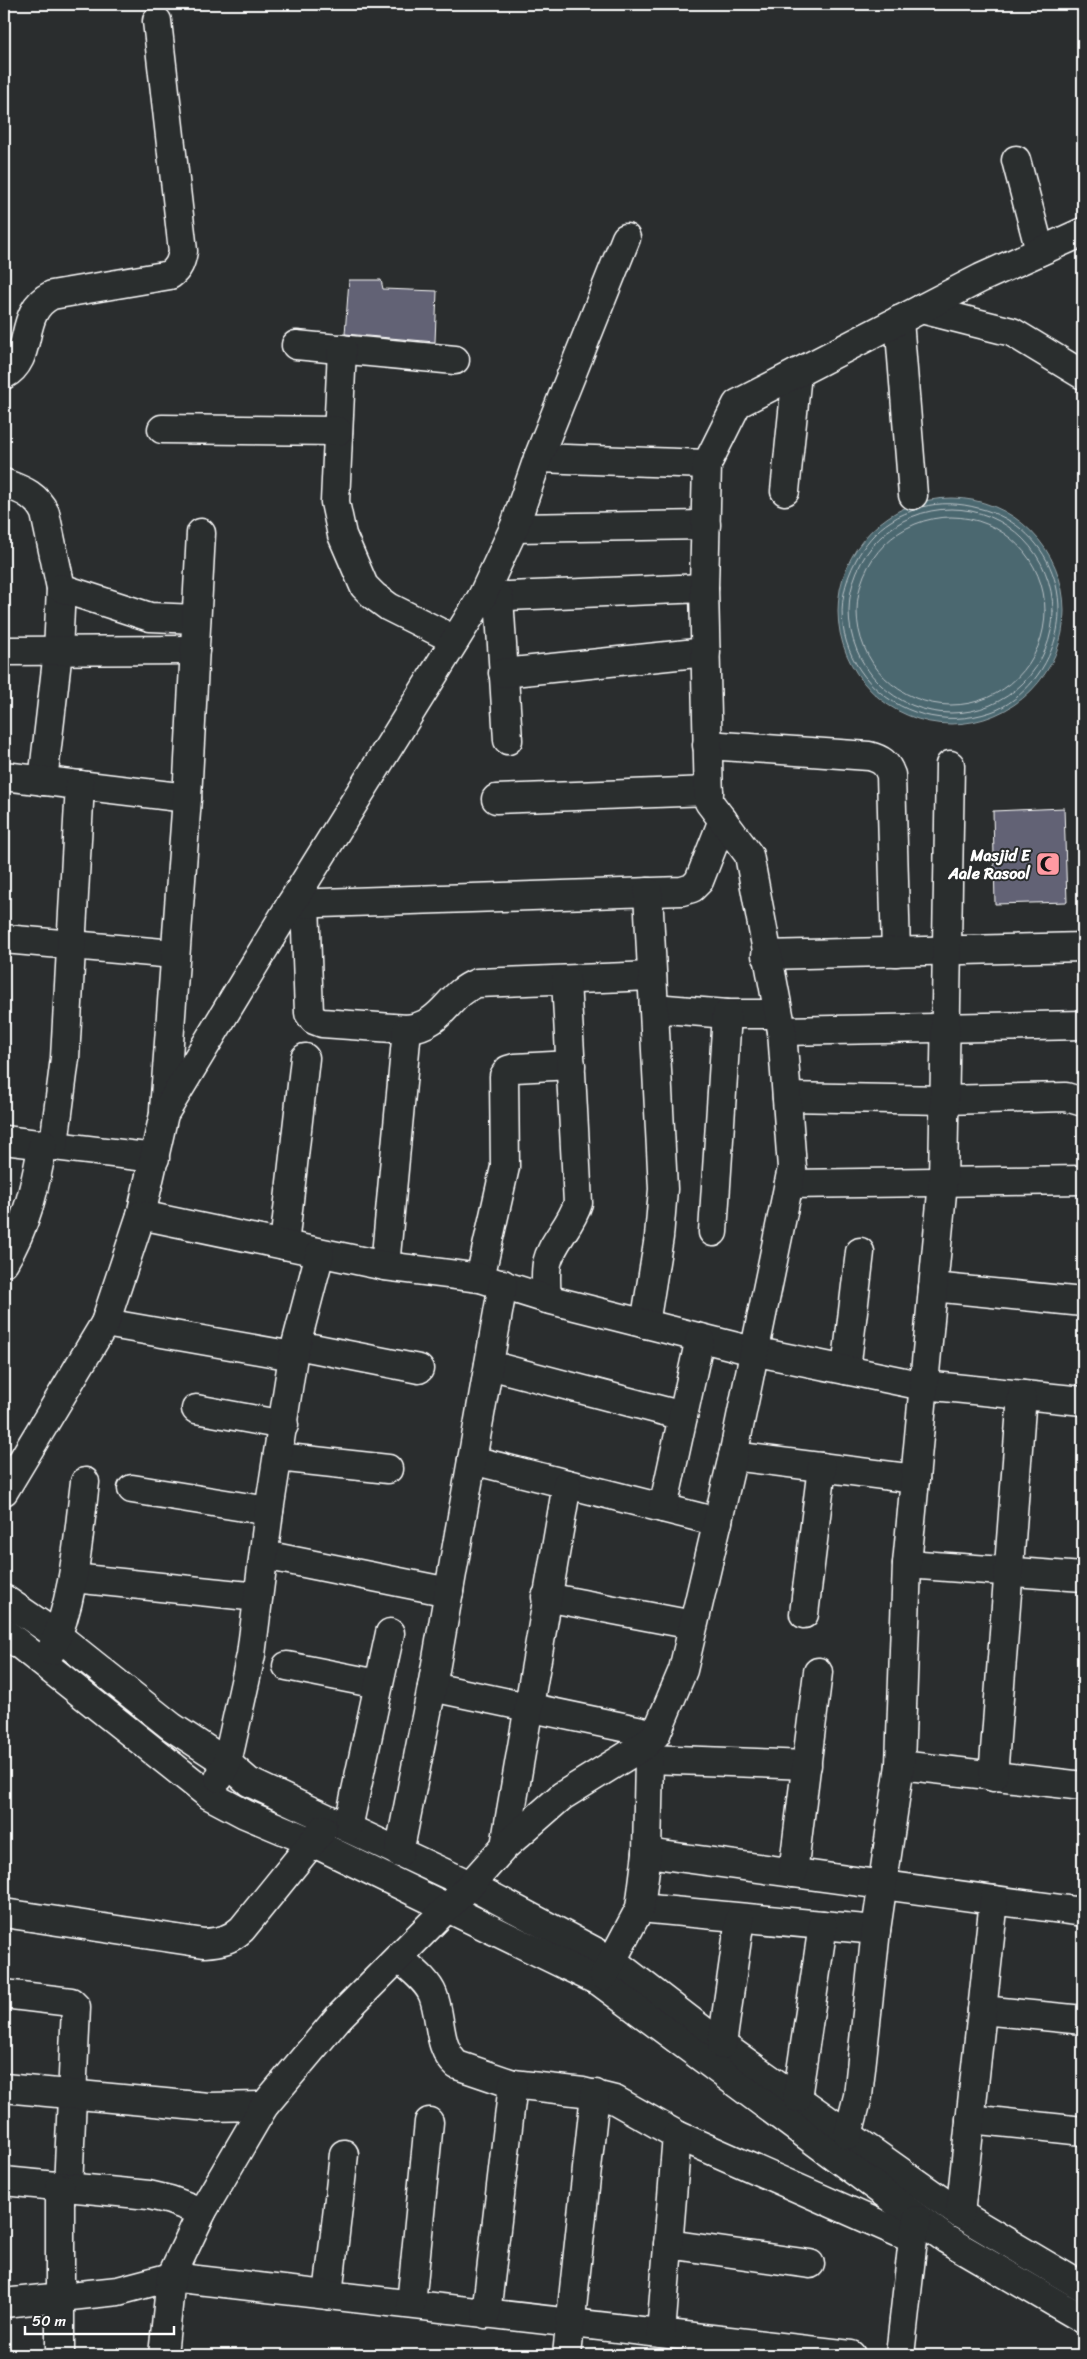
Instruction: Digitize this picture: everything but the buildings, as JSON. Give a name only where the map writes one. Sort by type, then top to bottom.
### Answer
[{"type":"street","points":[[4,375],[18,364],[31,316],[43,299],[59,293],[170,275],[177,270],[181,262],[183,250],[158,21]]},
{"type":"street","points":[[1016,160],[1040,251]]},
{"type":"street","points":[[607,1972],[640,1908],[647,1853],[650,1746],[683,1670],[733,1456],[792,1168],[779,1023],[749,855],[709,802],[704,588],[707,464],[737,404],[981,278],[1083,232]]},
{"type":"street","points":[[164,1114],[298,903],[455,640],[490,597],[538,458],[626,238]]},
{"type":"street","points":[[910,314],[1012,332],[1083,375]]},
{"type":"street","points":[[910,314],[914,494]]},
{"type":"street","points":[[296,345],[455,360]]},
{"type":"street","points":[[342,349],[338,431],[337,518],[342,535],[364,586],[389,607],[455,640]]},
{"type":"street","points":[[785,491],[797,373]]},
{"type":"street","points":[[162,429],[338,431]]},
{"type":"street","points":[[538,458],[707,464]]},
{"type":"street","points":[[4,483],[30,493],[40,502],[45,513],[61,588],[58,651],[43,781]]},
{"type":"street","points":[[514,528],[706,526]]},
{"type":"street","points":[[4,1491],[105,1324],[141,1215],[155,1158],[164,1114],[174,954],[187,798],[201,533]]},
{"type":"street","points":[[61,588],[150,616],[196,618]]},
{"type":"street","points":[[490,597],[704,588]]},
{"type":"street","points":[[490,597],[504,673],[508,740]]},
{"type":"street","points":[[4,652],[195,650]]},
{"type":"street","points":[[504,673],[706,652]]},
{"type":"street","points":[[707,745],[869,756],[880,759],[888,767],[891,775],[896,952]]},
{"type":"street","points":[[848,2135],[858,2096],[876,1930],[900,1765],[907,1564],[943,1182],[950,765]]},
{"type":"street","points":[[4,776],[187,798]]},
{"type":"street","points":[[4,1262],[26,1218],[49,1144],[65,1058],[80,785]]},
{"type":"street","points":[[496,799],[709,791]]},
{"type":"street","points":[[298,903],[682,891],[692,888],[699,881],[722,820]]},
{"type":"street","points":[[645,1324],[659,1237],[663,1189],[648,892]]},
{"type":"street","points":[[298,903],[309,1013],[314,1020],[322,1023],[407,1029],[428,1024],[466,987],[477,982],[652,976]]},
{"type":"street","points":[[4,939],[174,954]]},
{"type":"street","points":[[766,955],[1083,947]]},
{"type":"street","points":[[547,1299],[546,1274],[548,1262],[573,1218],[578,1203],[566,980]]},
{"type":"street","points":[[654,1008],[727,1014],[779,1023],[947,1028],[1083,1025]]},
{"type":"street","points":[[713,1232],[727,1014]]},
{"type":"street","points":[[385,1266],[407,1029]]},
{"type":"street","points":[[284,1245],[305,1058]]},
{"type":"street","points":[[399,1853],[432,1688],[489,1365],[492,1281],[505,1167],[504,1076],[508,1070],[515,1068],[571,1065]]},
{"type":"street","points":[[787,1097],[944,1100],[1066,1097],[1083,1102]]},
{"type":"street","points":[[4,1140],[155,1158]]},
{"type":"street","points":[[789,1184],[1083,1180]]},
{"type":"street","points":[[141,1215],[320,1254],[385,1266],[492,1281],[547,1299],[700,1338],[846,1370],[924,1385],[1083,1401]]},
{"type":"street","points":[[846,1370],[860,1252]]},
{"type":"street","points":[[209,1795],[227,1764],[251,1655],[269,1511],[295,1350],[320,1254]]},
{"type":"street","points":[[933,1287],[1083,1302]]},
{"type":"street","points":[[105,1324],[419,1369]]},
{"type":"street","points":[[663,1508],[700,1338]]},
{"type":"street","points":[[489,1365],[683,1416]]},
{"type":"street","points":[[992,1777],[1022,1396]]},
{"type":"street","points":[[196,1409],[284,1425]]},
{"type":"street","points":[[733,1456],[915,1479]]},
{"type":"street","points":[[278,1457],[388,1470]]},
{"type":"street","points":[[472,1460],[718,1522]]},
{"type":"street","points":[[804,1614],[822,1467]]},
{"type":"street","points":[[46,1664],[58,1636],[73,1578],[86,1482]]},
{"type":"street","points":[[505,1846],[546,1597],[567,1484]]},
{"type":"street","points":[[132,1489],[269,1511]]},
{"type":"street","points":[[264,1555],[449,1592]]},
{"type":"street","points":[[907,1564],[1083,1577]]},
{"type":"street","points":[[73,1578],[258,1597]]},
{"type":"street","points":[[546,1597],[693,1625]]},
{"type":"street","points":[[4,1600],[58,1636],[172,1727],[227,1764],[249,1782],[470,1885],[722,2045],[960,2214],[1083,2287]]},
{"type":"street","points":[[4,1632],[209,1795],[245,1814],[314,1843],[447,1909],[580,1970],[607,1972],[916,2228]]},
{"type":"street","points":[[4,1913],[204,1943],[231,1939],[242,1930],[314,1843],[338,1824],[378,1684],[390,1633]]},
{"type":"street","points":[[287,1666],[378,1684]]},
{"type":"street","points":[[793,1873],[818,1672]]},
{"type":"street","points":[[432,1688],[528,1708],[650,1746],[807,1765]]},
{"type":"street","points":[[163,2355],[171,2277],[202,2212],[264,2106],[338,2018],[447,1909],[505,1846],[562,1796],[650,1746]]},
{"type":"street","points":[[900,1765],[1083,1786]]},
{"type":"street","points":[[647,1853],[1083,1912]]},
{"type":"street","points":[[960,2214],[994,1900]]},
{"type":"street","points":[[640,1908],[876,1930]]},
{"type":"street","points":[[722,2045],[740,1918]]},
{"type":"street","points":[[797,2098],[823,1925]]},
{"type":"street","points":[[399,1958],[421,1978],[433,1993],[444,2044],[451,2060],[466,2070],[513,2084],[595,2094],[615,2100],[677,2135],[916,2228],[968,2253],[1083,2319]]},
{"type":"street","points":[[4,1994],[71,2002],[76,2007],[73,2093],[64,2188],[59,2296],[60,2355]]},
{"type":"street","points":[[982,2010],[1083,2020]]},
{"type":"street","points":[[486,2314],[513,2084]]},
{"type":"street","points":[[4,2088],[208,2107],[264,2106]]},
{"type":"street","points":[[567,2355],[595,2094]]},
{"type":"street","points":[[970,2119],[1083,2131]]},
{"type":"street","points":[[411,2304],[429,2122]]},
{"type":"street","points":[[653,2341],[668,2244],[677,2135]]},
{"type":"street","points":[[328,2295],[344,2154]]},
{"type":"street","points":[[4,2181],[149,2195],[170,2200],[202,2212]]},
{"type":"street","points":[[900,2355],[921,2187]]},
{"type":"street","points":[[668,2244],[810,2264]]},
{"type":"street","points":[[4,2303],[118,2291],[171,2277],[571,2324],[653,2341],[722,2348],[851,2355]]},
{"type":"water","points":[[951,498],[973,500],[1004,511],[1031,531],[1051,558],[1062,589],[1064,611],[1062,633],[1051,664],[1031,691],[1004,711],[973,722],[951,724],[929,722],[898,711],[871,691],[851,664],[840,633],[838,611],[840,589],[851,558],[871,531],[898,511],[929,500]]},
{"type":"place","name":"Masjid E Aale Rasool","points":[[1048,864]]}]
